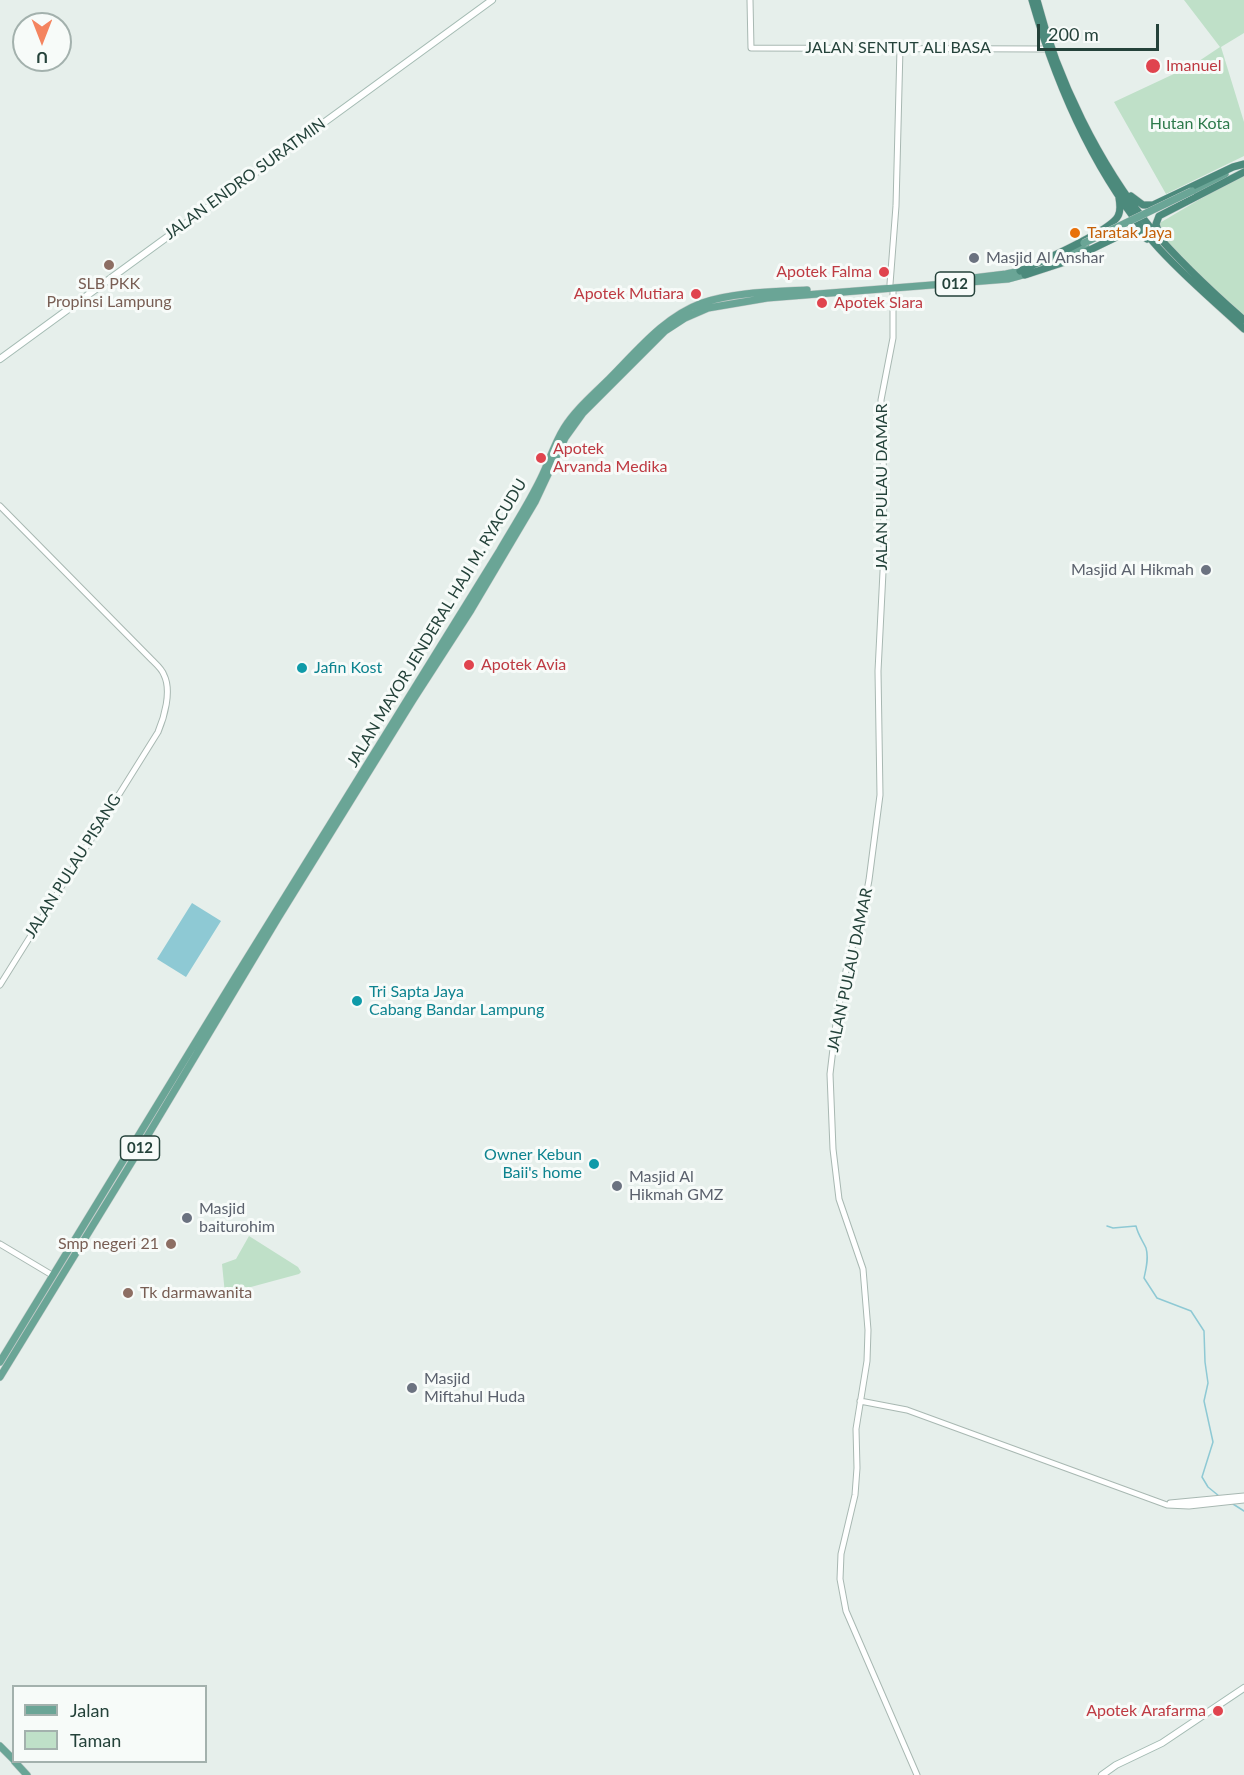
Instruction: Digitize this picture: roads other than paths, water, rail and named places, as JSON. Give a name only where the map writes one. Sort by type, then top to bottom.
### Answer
[{"type":"highway","points":[[1032,0],[1046,49],[1081,130],[1116,190],[1156,246]]},
{"type":"highway","points":[[1037,0],[1051,46],[1085,126],[1125,190],[1161,238],[1204,285],[1244,320]]},
{"type":"highway","points":[[1244,164],[1233,166],[1153,205],[1148,211],[1149,217],[1159,216],[1244,171]]},
{"type":"highway","points":[[1022,273],[1115,221],[1119,213],[1120,202],[1116,190]]},
{"type":"highway","points":[[1125,190],[1140,203],[1153,205]]},
{"type":"highway","points":[[1159,216],[1156,225],[1161,238]]},
{"type":"highway","points":[[1106,227],[1124,220],[1130,225],[1127,231]]},
{"type":"highway","points":[[1022,273],[1065,262],[1127,231],[1136,231],[1156,246],[1244,329]]},
{"type":"main road","name":"JALAN ENDRO SURATMIN","points":[[0,359],[492,0]]},
{"type":"main road","points":[[1193,193],[1244,164]]},
{"type":"main road","points":[[1193,193],[1244,171]]},
{"type":"main road","name":"JALAN MAYOR JENDERAL HAJI M. RYACUDU","points":[[0,1377],[91,1220],[233,987],[273,915],[339,809],[342,812],[441,652],[477,587],[496,563],[567,423],[644,344],[671,319],[693,307],[722,299],[1022,273],[1193,193]]},
{"type":"main road","name":"JALAN MAYOR JENDERAL HAJI M. RYACUDU","points":[[441,652],[471,610],[486,577]]},
{"type":"main road","name":"JALAN MAYOR JENDERAL HAJI M. RYACUDU","points":[[238,978],[340,818],[349,798]]},
{"type":"main road","points":[[329,825],[337,815],[340,818]]},
{"type":"main road","name":"JALAN MAYOR JENDERAL HAJI M. RYACUDU","points":[[98,1209],[126,1156],[233,987]]},
{"type":"main road","name":"JALAN MAYOR JENDERAL HAJI M. RYACUDU","points":[[0,1362],[52,1275],[91,1220]]},
{"type":"main road","points":[[1102,1775],[1116,1765],[1162,1743],[1244,1688]]},
{"type":"main road","points":[[0,1746],[12,1759]]},
{"type":"main road","points":[[16,1763],[27,1775]]},
{"type":"street","name":"JALAN SENTUT ALI BASA","points":[[750,0],[751,48],[1046,49]]},
{"type":"street","name":"JALAN PULAU DAMAR","points":[[900,48],[896,206],[891,286],[893,338],[881,400],[884,552],[878,671],[880,795],[869,880],[861,923],[837,1015],[830,1074],[833,1149],[839,1199],[863,1269],[866,1291],[867,1354],[856,1429],[855,1495],[841,1554],[840,1579],[846,1611],[917,1775]]},
{"type":"street","name":"JALAN PULAU PISANG","points":[[0,506],[130,637],[165,676],[166,689],[164,718],[0,986]]},
{"type":"street","points":[[0,1244],[52,1275]]},
{"type":"street","points":[[860,1401],[907,1410],[1162,1503],[1182,1506],[1244,1498]]},
{"type":"water","points":[[192,903],[221,921],[186,977],[157,959]]},
{"type":"waterway","points":[[1107,1226],[1113,1228],[1136,1226],[1147,1252],[1144,1278],[1157,1298],[1191,1311],[1204,1331],[1208,1383],[1204,1401],[1213,1442],[1202,1477],[1208,1487],[1219,1496]]},
{"type":"waterway","points":[[1233,1504],[1244,1511]]},
{"type":"place","name":"Imanuel","points":[[1153,66]]},
{"type":"place","name":"Taratak Jaya","points":[[1075,233]]},
{"type":"place","name":"Masjid Al Anshar","points":[[974,258]]},
{"type":"place","name":"SLB PKK Propinsi Lampung","points":[[109,265]]},
{"type":"place","name":"Apotek Falma","points":[[884,272]]},
{"type":"place","name":"Apotek Mutiara","points":[[696,294]]},
{"type":"place","name":"Apotek Slara","points":[[822,303]]},
{"type":"place","name":"Apotek Arvanda Medika","points":[[541,458]]},
{"type":"place","name":"Masjid Al Hikmah","points":[[1206,570]]},
{"type":"place","name":"Apotek Avia","points":[[469,665]]},
{"type":"place","name":"Jafin Kost","points":[[302,668]]},
{"type":"place","name":"Tri Sapta Jaya Cabang Bandar Lampung","points":[[357,1001]]},
{"type":"place","name":"Owner Kebun Baii's home","points":[[594,1164]]},
{"type":"place","name":"Masjid Al Hikmah GMZ","points":[[617,1186]]},
{"type":"place","name":"Masjid baiturohim","points":[[187,1218]]},
{"type":"place","name":"Smp negeri 21","points":[[171,1244]]},
{"type":"place","name":"Tk darmawanita","points":[[128,1293]]},
{"type":"place","name":"Masjid Miftahul Huda","points":[[412,1388]]},
{"type":"place","name":"Apotek Arafarma","points":[[1218,1711]]},
{"type":"park label","name":"Hutan Kota","points":[[1190,124]]}]
